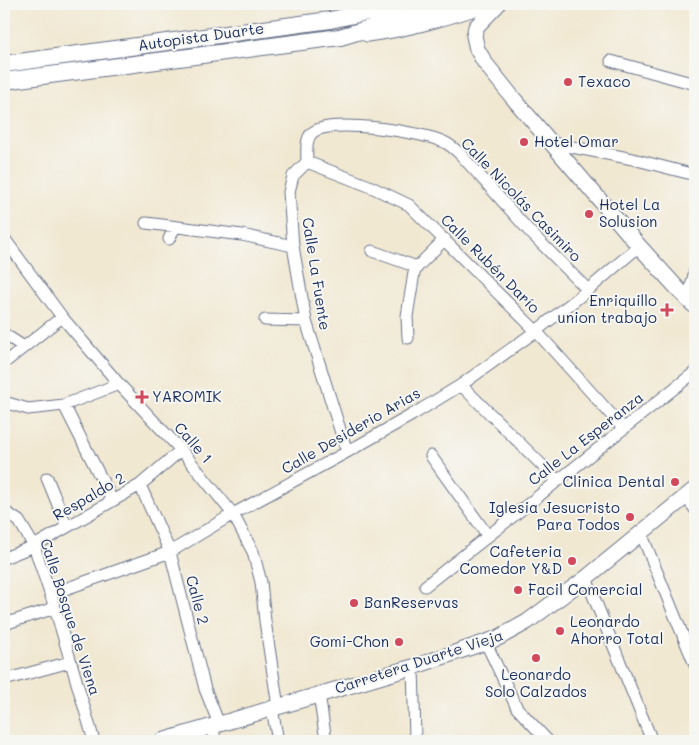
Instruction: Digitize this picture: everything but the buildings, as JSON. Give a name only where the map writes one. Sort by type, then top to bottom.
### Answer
[{"type":"highway","name":"Autopista Duarte","points":[[4,64],[330,20],[398,4]]},
{"type":"highway","name":"Autopista Duarte","points":[[4,82],[340,37],[451,4]]},
{"type":"main road","name":"Autopista Duarte","points":[[340,37],[396,30],[444,19],[487,4]]},
{"type":"main road","points":[[498,4],[476,27],[474,36],[476,49],[494,76],[639,246],[691,303]]},
{"type":"main road","name":"Carretera Duarte Vieja","points":[[162,741],[216,731],[275,708],[413,667],[498,638],[526,622],[586,578],[641,533],[692,499]]},
{"type":"street","points":[[611,61],[695,84]]},
{"type":"street","name":"Calle Nicolás Casimiro","points":[[306,162],[308,138],[312,132],[319,128],[360,126],[404,131],[443,141],[462,156],[531,233],[588,290]]},
{"type":"street","points":[[552,143],[634,159],[695,175]]},
{"type":"street","name":"Calle Rubén Darío","points":[[306,162],[369,186],[409,205],[536,331],[624,429]]},
{"type":"street","name":"Calle La Fuente","points":[[306,162],[292,176],[289,192],[293,246],[306,321],[347,452]]},
{"type":"street","points":[[146,223],[242,235],[293,246]]},
{"type":"street","points":[[169,239],[175,227]]},
{"type":"street","name":"Calle 1","points":[[4,238],[62,316],[119,384],[181,450],[233,514],[253,552],[261,582],[278,741]]},
{"type":"street","points":[[408,338],[407,316],[410,293],[417,267],[445,239]]},
{"type":"street","name":"Calle Desiderio Arias","points":[[51,594],[170,552],[233,514],[347,452],[461,385],[536,331],[639,246]]},
{"type":"street","points":[[372,252],[417,267]]},
{"type":"street","points":[[691,303],[695,270]]},
{"type":"street","points":[[4,363],[62,316]]},
{"type":"street","points":[[265,320],[306,321]]},
{"type":"street","points":[[4,334],[24,347]]},
{"type":"street","name":"Calle La Esperanza","points":[[425,586],[695,372]]},
{"type":"street","points":[[4,402],[28,409],[64,405],[119,384]]},
{"type":"street","points":[[461,385],[558,481]]},
{"type":"street","points":[[64,405],[112,500]]},
{"type":"street","name":"Respaldo 2","points":[[4,558],[34,546],[140,485],[181,450]]},
{"type":"street","points":[[431,456],[488,536]]},
{"type":"street","points":[[47,478],[67,527]]},
{"type":"street","name":"Calle 2","points":[[140,485],[170,552],[216,731]]},
{"type":"street","name":"Calle Bosque de Viena","points":[[4,511],[20,521],[34,546],[51,594],[94,741]]},
{"type":"street","points":[[641,533],[695,665]]},
{"type":"street","points":[[586,578],[652,741]]},
{"type":"street","points":[[4,624],[55,608]]},
{"type":"street","points":[[486,642],[517,708],[548,741]]},
{"type":"street","points":[[4,680],[70,662]]},
{"type":"street","points":[[413,667],[415,737]]},
{"type":"street","points":[[320,694],[326,741]]},
{"type":"place","name":"Texaco","points":[[568,82]]},
{"type":"place","name":"Hotel Omar","points":[[524,142]]},
{"type":"place","name":"Hotel La Solusion","points":[[589,214]]},
{"type":"place","name":"Enriquillo union trabajo","points":[[667,310]]},
{"type":"place","name":"YAROMIK","points":[[142,397]]},
{"type":"place","name":"Clinica Dental","points":[[675,482]]},
{"type":"place","name":"Iglesia Jesucristo Para Todos","points":[[630,517]]},
{"type":"place","name":"Cafeteria Comedor Y&D","points":[[572,561]]},
{"type":"place","name":"Facil Comercial","points":[[518,590]]},
{"type":"place","name":"BanReservas","points":[[354,603]]},
{"type":"place","name":"Leonardo Ahorro Total","points":[[560,631]]},
{"type":"place","name":"Gomi-Chon","points":[[399,642]]},
{"type":"place","name":"Leonardo Solo Calzados","points":[[536,658]]}]
